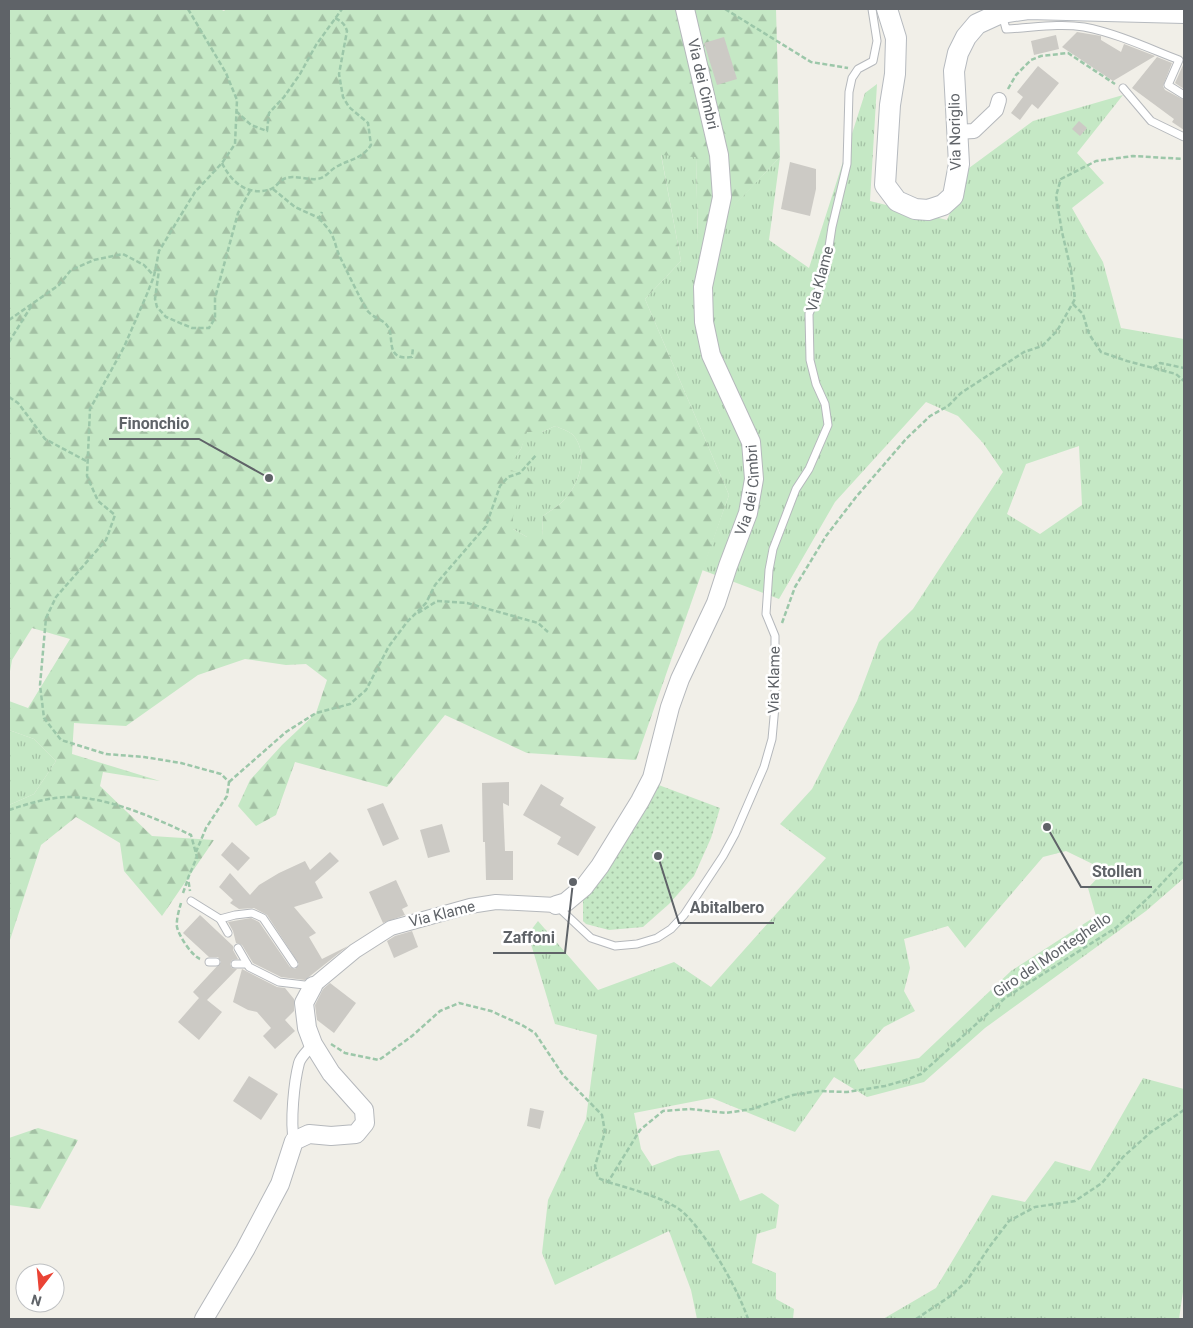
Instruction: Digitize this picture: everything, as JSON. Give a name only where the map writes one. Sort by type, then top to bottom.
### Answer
[{"type":"main road","name":"Via Noriglio","points":[[887,9],[896,38],[896,47],[885,186],[897,202],[915,209],[928,210],[943,205],[953,196],[959,164],[954,72],[958,53],[966,37],[977,24],[1001,11],[1184,13]]},
{"type":"street","name":"Via dei Cimbri","points":[[556,904],[566,902],[584,887],[600,866],[640,802],[652,778],[670,707],[680,679],[716,603],[748,513],[754,479],[751,442],[711,355],[704,322],[703,287],[721,206],[722,189],[718,146],[685,9]]},
{"type":"street","points":[[956,132],[974,131],[996,110],[999,100]]},
{"type":"street","name":"Via Klame","points":[[311,983],[391,928],[470,906],[496,902],[556,904]]},
{"type":"street","points":[[294,1141],[309,1134],[331,1136],[356,1134],[365,1122],[364,1110],[331,1073],[321,1044],[307,1028],[304,1003],[311,983]]},
{"type":"street","points":[[204,1319],[245,1250],[280,1184],[294,1141],[292,1109],[300,1061],[321,1044]]},
{"type":"lane","name":"Via Klame","points":[[556,904],[591,938],[615,946],[637,944],[657,938],[671,929],[684,915],[723,856],[739,825],[764,767],[772,739],[775,706],[775,636],[766,614],[766,591],[773,549],[796,489],[809,469],[828,426],[826,404],[816,384],[810,360],[809,314],[825,273],[832,227],[847,164],[849,92],[852,78],[858,69],[873,60],[877,41],[872,9]]},
{"type":"lane","points":[[1001,11],[1006,29],[1061,26],[1084,28],[1117,36],[1179,60],[1168,85],[1184,95]]},
{"type":"lane","points":[[1123,88],[1151,121],[1184,137]]},
{"type":"lane","points":[[191,901],[220,919],[228,933]]},
{"type":"lane","points":[[220,919],[252,913],[263,918],[294,964]]},
{"type":"lane","points":[[238,948],[249,967],[279,982],[311,983]]},
{"type":"lane","points":[[235,964],[247,964]]},
{"type":"path","points":[[188,9],[226,73],[237,100],[234,144],[222,163],[195,192],[159,251],[154,276],[124,347],[90,409],[87,476],[98,501],[115,514],[106,540],[56,598],[46,618],[40,685],[44,718],[61,740],[106,754],[144,757],[181,763],[221,774],[229,782]]},
{"type":"path","points":[[236,111],[251,124],[267,131],[269,113],[289,90],[316,45],[342,9]]},
{"type":"path","points":[[725,9],[811,62],[858,69]]},
{"type":"path","points":[[273,189],[286,178],[320,179],[329,174],[334,168],[358,158],[366,152],[371,144],[368,123],[349,107],[342,97],[339,74],[347,31],[345,26],[335,18]]},
{"type":"path","points":[[999,100],[1016,75],[1031,60],[1040,56],[1068,53],[1123,88]]},
{"type":"path","points":[[775,646],[795,587],[809,563],[842,514],[890,456],[930,416],[948,406],[961,393],[1024,352],[1042,346],[1058,331],[1075,299],[1074,285],[1056,196],[1061,179],[1096,162],[1133,156],[1184,159]]},
{"type":"path","points":[[222,163],[233,181],[250,191],[273,189],[295,207],[319,218],[331,233],[338,253],[368,313],[387,324],[391,332],[390,344],[393,350],[398,355],[407,358],[412,357],[413,348]]},
{"type":"path","points":[[155,268],[159,270],[155,299],[157,307],[166,317],[192,328],[209,328],[215,318],[215,298],[238,213],[250,191]]},
{"type":"path","points":[[319,218],[322,212]]},
{"type":"path","points":[[9,320],[59,285],[71,270],[94,260],[123,254],[144,265],[154,276]]},
{"type":"path","points":[[9,342],[33,304]]},
{"type":"path","points":[[1072,304],[1083,314],[1089,334],[1101,352],[1176,374],[1184,382]]},
{"type":"path","points":[[1153,368],[1160,364],[1184,368]]},
{"type":"path","points":[[9,397],[18,403],[45,439],[88,462]]},
{"type":"path","points":[[196,852],[206,828],[227,796],[229,782],[286,732],[316,713],[350,704],[366,690],[389,646],[426,603],[435,584],[486,526],[500,486],[508,478],[520,473],[537,454]]},
{"type":"path","points":[[413,616],[437,601],[467,603],[538,623],[548,632]]},
{"type":"path","points":[[9,810],[37,801],[66,797],[96,801],[159,820],[191,836],[197,857],[179,908],[177,927],[184,942],[196,957],[213,962]]},
{"type":"path","name":"Giro del Monteghello","points":[[608,1182],[640,1130],[663,1111],[690,1108],[726,1113],[752,1109],[793,1095],[818,1091],[847,1092],[885,1086],[921,1074],[1005,998],[1117,926],[1149,898],[1184,860]]},
{"type":"path","points":[[188,878],[191,901]]},
{"type":"path","points":[[321,1044],[344,1053],[379,1060],[412,1036],[440,1011],[460,1003],[491,1011],[535,1033],[564,1075],[602,1115],[605,1132],[595,1166],[598,1178],[648,1194],[677,1208],[700,1230],[727,1276],[748,1319]]},
{"type":"path","points":[[916,1319],[949,1297],[966,1282],[1009,1221],[1036,1207],[1075,1201],[1102,1184],[1123,1157],[1151,1132],[1184,1110]]},
{"type":"green space","points":[[9,9],[220,9],[224,11],[226,9],[776,9],[780,157],[698,244],[696,157],[661,155],[681,261],[645,299],[729,495],[636,760],[527,753],[445,715],[387,787],[295,762],[276,815],[256,826],[238,806],[250,780],[282,745],[316,713],[327,680],[306,664],[286,665],[245,659],[198,675],[126,726],[74,723],[72,754],[160,781],[103,772],[100,786],[152,836],[214,840],[162,916],[124,871],[120,843],[76,817],[41,845],[9,943],[9,805],[34,794],[56,761],[34,739],[9,730],[9,701],[28,708],[70,639],[32,628],[12,660],[9,677]],"holes":[[[555,426],[573,435],[578,442],[581,450],[581,468],[575,485],[565,499],[543,516],[542,536],[527,537],[513,529],[513,517],[521,491],[538,483],[520,473],[507,469],[521,449],[527,432],[542,432]]]},
{"type":"green space","points":[[877,84],[870,201],[947,220],[969,168],[1033,121],[1123,95],[1077,153],[1104,183],[1072,208],[1103,262],[1121,328],[1184,339],[1184,878],[1146,911],[985,1028],[924,1082],[867,1097],[834,1077],[795,1132],[712,1098],[634,1113],[641,1149],[652,1166],[678,1156],[719,1150],[740,1201],[762,1193],[779,1205],[776,1228],[757,1234],[752,1263],[776,1273],[776,1299],[794,1309],[793,1319],[697,1319],[691,1290],[669,1231],[555,1285],[542,1253],[548,1200],[586,1119],[597,1035],[555,1024],[528,934],[538,921],[598,990],[674,962],[711,987],[826,858],[780,824],[812,789],[857,701],[879,642],[913,609],[1003,472],[983,443],[958,416],[926,402],[835,502],[779,599],[702,570],[729,495],[645,299],[681,261],[661,154],[696,156],[698,243],[780,157],[769,240],[809,268],[865,93]],"holes":[[[1079,446],[1082,505],[1040,534],[1007,514],[1026,464]],[[1066,851],[1105,870],[1088,888],[1096,916],[1011,971],[919,1058],[859,1070],[854,1060],[884,1027],[915,1011],[904,991],[910,968],[904,939],[948,926],[965,948],[1043,857]]]},
{"type":"green space","points":[[555,426],[573,435],[578,442],[581,450],[581,468],[575,485],[565,499],[543,516],[542,537],[527,537],[513,529],[506,469],[521,449],[526,432],[542,432]]},
{"type":"green space","points":[[9,730],[34,739],[56,761],[34,794],[9,805]]},
{"type":"green space","points":[[656,784],[720,808],[711,838],[694,876],[669,904],[643,927],[609,930],[586,924],[583,921],[583,900]]},
{"type":"green space","points":[[1143,1078],[1184,1089],[1184,1285],[1179,1319],[883,1319],[936,1288],[992,1195],[1025,1202],[1055,1161],[1090,1171]]},
{"type":"green space","points":[[38,1128],[78,1140],[40,1209],[9,1205],[9,1138]]},
{"type":"building","points":[[1077,32],[1101,36],[1101,40],[1121,52],[1124,44],[1155,56],[1113,81],[1062,47]]},
{"type":"building","points":[[1056,35],[1059,49],[1034,55],[1031,41]]},
{"type":"building","points":[[724,37],[737,79],[717,85],[704,43]]},
{"type":"building","points":[[1157,57],[1172,63],[1163,86],[1165,90],[1184,100],[1184,130],[1172,122],[1174,119],[1132,88]]},
{"type":"building","points":[[1038,66],[1059,83],[1038,109],[1032,104],[1020,120],[1011,113],[1023,97],[1017,92]]},
{"type":"building","points":[[1184,66],[1184,89],[1175,83]]},
{"type":"building","points":[[1079,121],[1087,128],[1080,136],[1072,129]]},
{"type":"building","points":[[790,162],[816,169],[816,189],[810,216],[781,209]]},
{"type":"building","points":[[509,782],[509,806],[503,803],[505,851],[513,851],[513,880],[486,880],[482,783]]},
{"type":"building","points":[[541,784],[564,798],[560,805],[596,827],[578,856],[557,844],[561,837],[523,815]]},
{"type":"building","points":[[383,803],[399,839],[383,846],[367,809]]},
{"type":"building","points":[[442,824],[450,852],[428,858],[420,830]]},
{"type":"building","points":[[232,842],[250,858],[238,871],[221,855]]},
{"type":"building","points":[[330,852],[339,861],[315,882],[323,898],[294,907],[316,933],[309,937],[322,959],[348,946],[305,980],[281,977],[253,963],[242,945],[236,943],[228,922],[251,918],[259,922],[290,967],[295,969],[299,964],[267,915],[254,908],[239,909],[230,903],[233,900],[219,887],[230,873],[250,895],[259,885],[305,861],[310,870]]},
{"type":"building","points":[[396,880],[408,906],[402,909],[405,915],[383,923],[369,892]]},
{"type":"building","points":[[200,915],[233,946],[238,959],[232,960],[230,964],[232,968],[237,969],[207,1000],[222,1012],[199,1040],[178,1022],[199,998],[193,992],[221,962],[218,957],[209,957],[183,933]]},
{"type":"building","points":[[412,931],[418,947],[394,958],[387,941],[395,936]]},
{"type":"building","points":[[242,969],[277,987],[285,988],[294,999],[294,1011],[285,1020],[295,1031],[275,1049],[263,1036],[271,1028],[257,1012],[248,1010],[233,1002]]},
{"type":"building","points":[[330,983],[356,1003],[334,1033],[317,1020],[315,1005],[323,989]]},
{"type":"building","points":[[249,1076],[278,1094],[261,1120],[233,1101]]},
{"type":"building","points":[[530,1108],[544,1111],[540,1129],[527,1126]]},
{"type":"place","name":"Finonchio","points":[[269,478]]},
{"type":"place","name":"Stollen","points":[[1047,827]]},
{"type":"place","name":"Abitalbero","points":[[658,856]]},
{"type":"place","name":"Zaffoni","points":[[573,882]]}]
